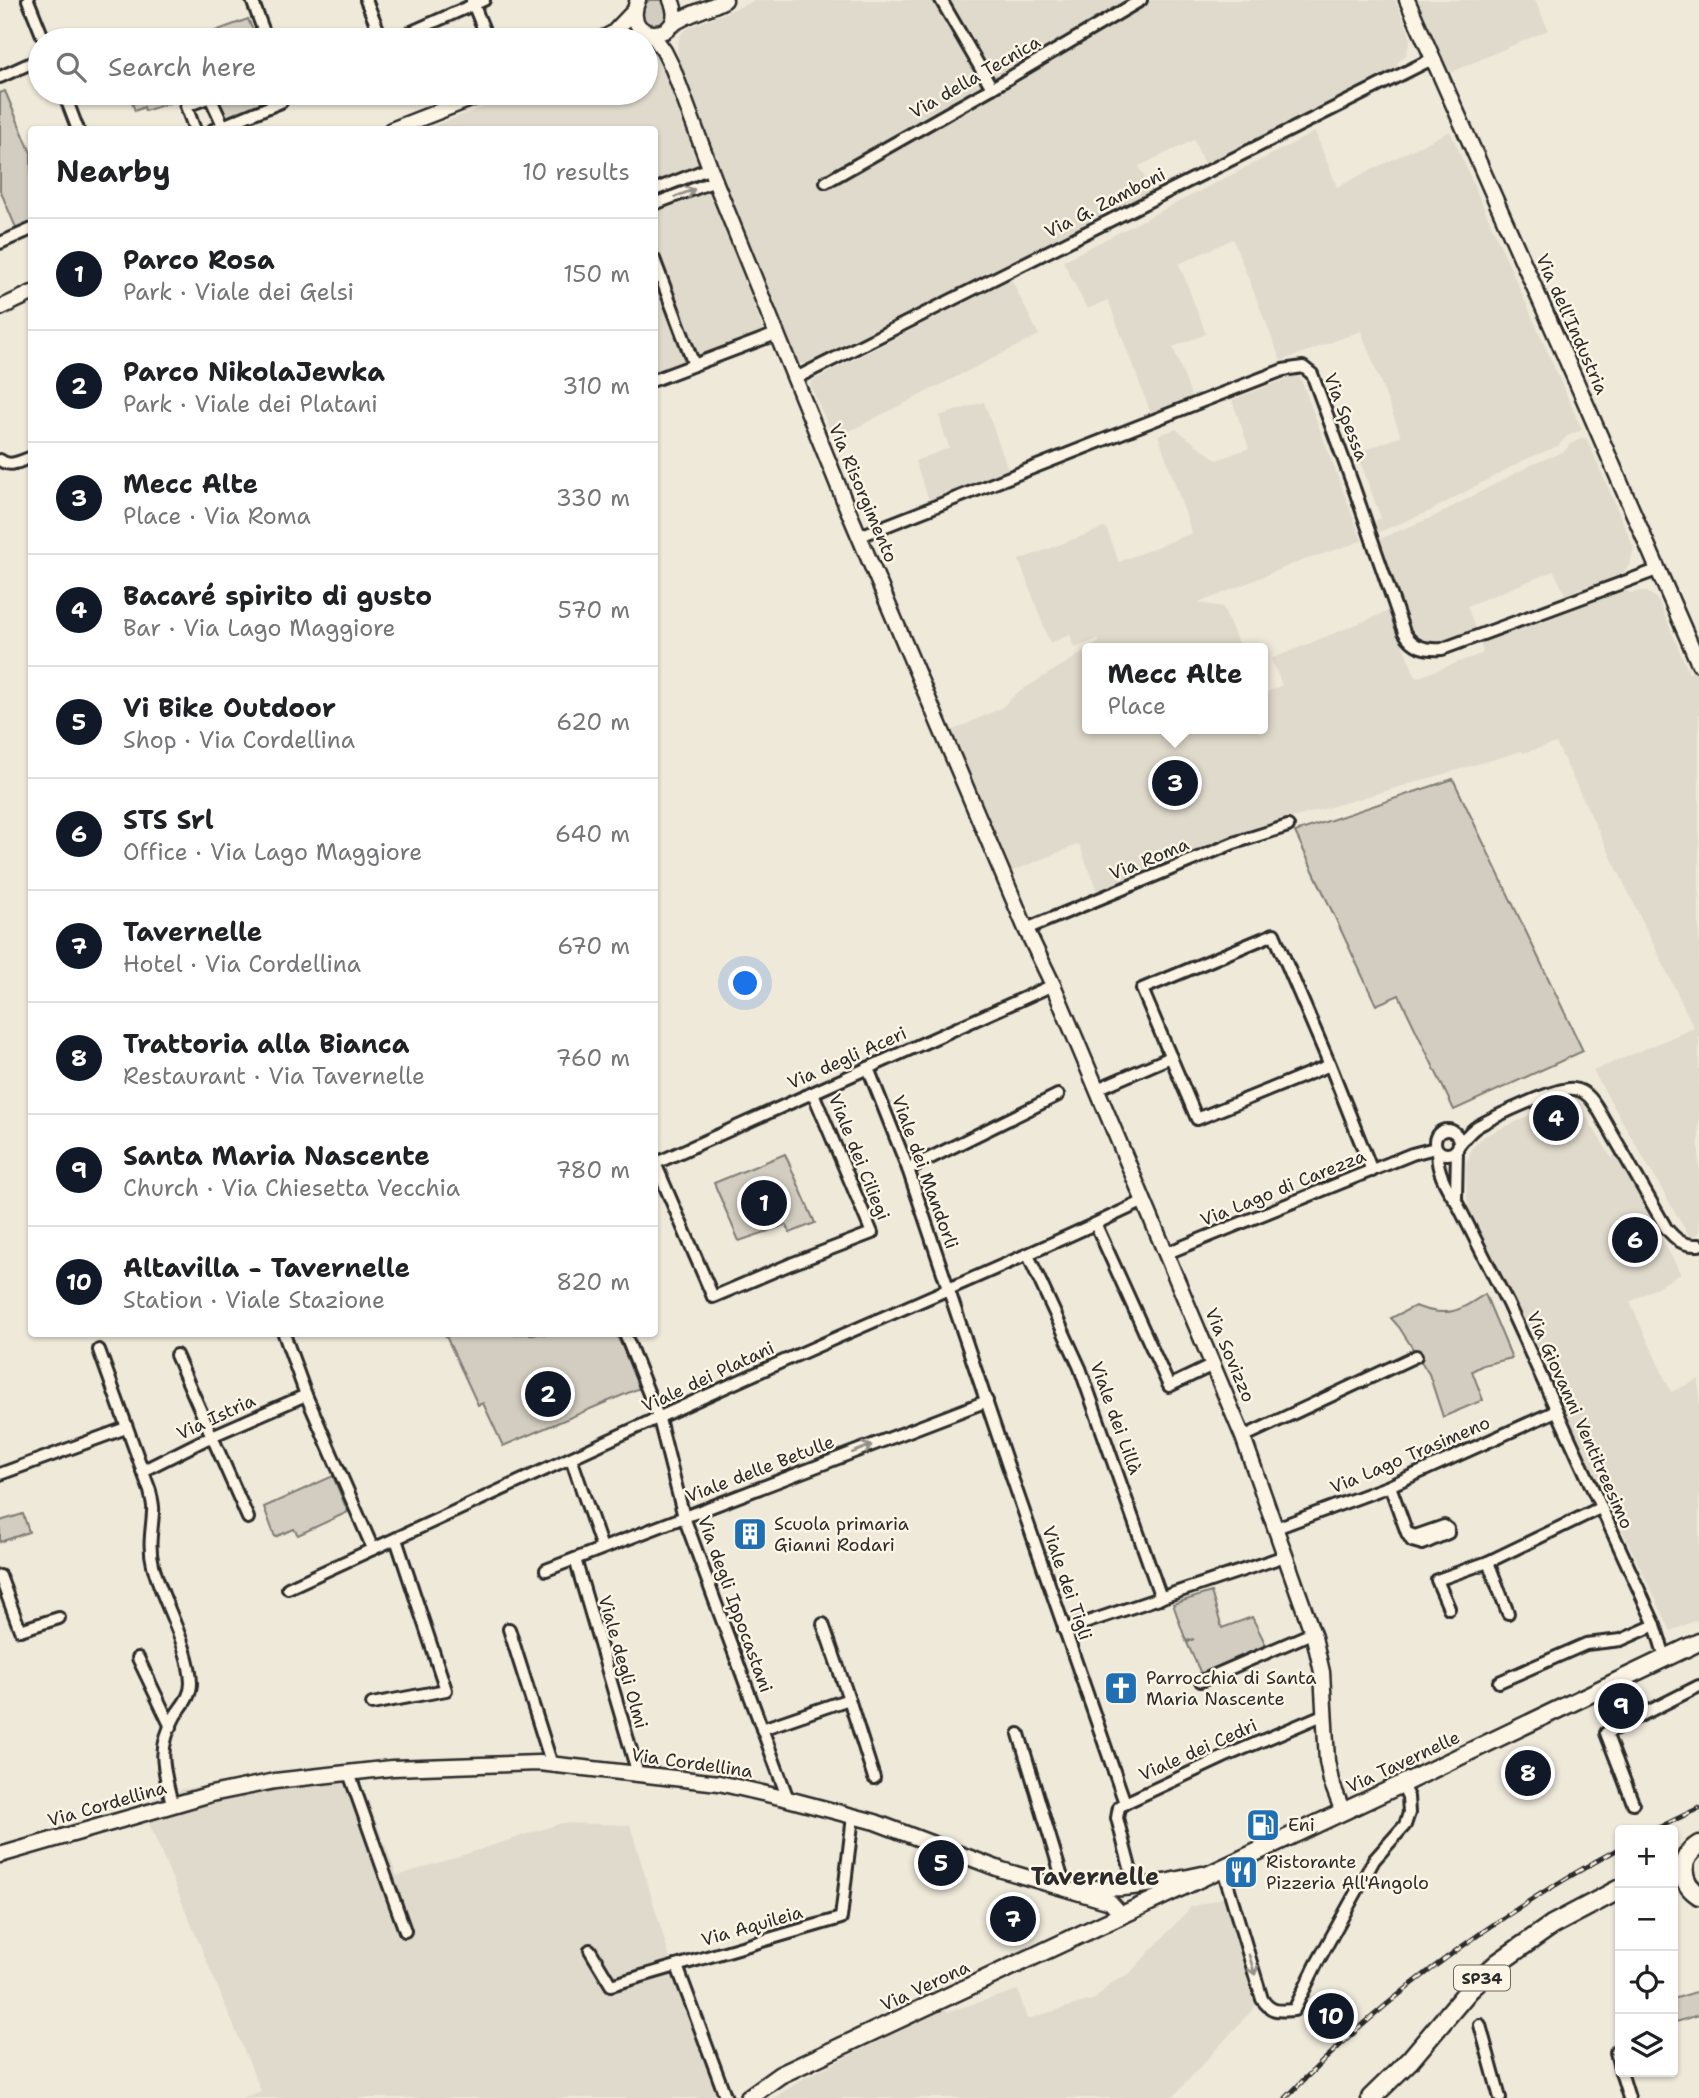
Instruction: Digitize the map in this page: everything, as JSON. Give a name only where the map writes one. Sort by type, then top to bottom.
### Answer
[{"type":"main road","name":"Via Tavernelle","points":[[1122,1915],[1699,1642]]},
{"type":"main road","points":[[1678,1858],[1694,1849]]},
{"type":"main road","points":[[1694,1849],[1685,1858],[1683,1871],[1687,1885],[1697,1894]]},
{"type":"main road","points":[[1678,1886],[1697,1894]]},
{"type":"main road","name":"SP34","points":[[1371,2098],[1410,2060],[1469,1990],[1498,1963],[1552,1925],[1615,1892]]},
{"type":"main road","name":"Via Verona","points":[[748,2098],[780,2074],[1122,1915]]},
{"type":"street","points":[[28,0],[39,28]]},
{"type":"street","points":[[251,0],[262,28]]},
{"type":"street","points":[[366,0],[377,28]]},
{"type":"street","points":[[672,1],[686,4],[711,0]]},
{"type":"street","points":[[658,33],[687,15],[725,0]]},
{"type":"street","points":[[941,0],[992,88]]},
{"type":"street","name":"Via della Tecnica","points":[[826,182],[1141,0]]},
{"type":"street","name":"Via dell'Industria","points":[[1407,0],[1699,664]]},
{"type":"street","points":[[672,1],[676,12],[668,42],[673,69]]},
{"type":"street","points":[[420,28],[477,2],[485,28]]},
{"type":"street","points":[[637,3],[637,24],[642,28]]},
{"type":"street","points":[[617,28],[637,3]]},
{"type":"street","points":[[658,44],[673,69]]},
{"type":"street","name":"Via G. Zamboni","points":[[794,379],[1433,59]]},
{"type":"street","points":[[0,78],[28,65]]},
{"type":"street","name":"Via Risorgimento","points":[[673,69],[712,175],[794,379],[1026,929]]},
{"type":"street","points":[[69,105],[76,126]]},
{"type":"street","points":[[189,105],[186,106],[194,126]]},
{"type":"street","points":[[213,105],[218,126]]},
{"type":"street","points":[[221,126],[273,105]]},
{"type":"street","points":[[401,126],[455,105]]},
{"type":"street","points":[[658,189],[712,175]]},
{"type":"street","points":[[658,202],[712,175]]},
{"type":"street","points":[[0,243],[28,231]]},
{"type":"street","points":[[658,270],[694,365]]},
{"type":"street","points":[[0,308],[28,295]]},
{"type":"street","points":[[658,378],[776,334]]},
{"type":"street","name":"Via Spessa","points":[[860,536],[1283,370],[1303,367],[1312,374],[1404,632],[1414,645],[1429,650],[1442,649],[1657,570]]},
{"type":"street","points":[[0,460],[6,464],[15,464],[28,459]]},
{"type":"street","name":"Via Roma","points":[[1026,929],[1234,843],[1288,826]]},
{"type":"street","name":"Via Sovizzo","points":[[1026,929],[1053,985],[1167,1253],[1243,1437],[1276,1528],[1312,1633],[1322,1672],[1327,1761],[1331,1781],[1343,1812]]},
{"type":"street","points":[[1330,1065],[1197,1119],[1142,989],[1274,934],[1330,1065],[1372,1171]]},
{"type":"street","name":"Via degli Aceri","points":[[658,1163],[1053,985]]},
{"type":"street","points":[[1097,1089],[1171,1057]]},
{"type":"street","name":"Viale dei Mandorli","points":[[868,1068],[908,1169],[948,1288]]},
{"type":"street","points":[[1478,1126],[1450,1154],[1441,1153],[1436,1146],[1436,1135],[1443,1130],[1478,1126],[1558,1091],[1569,1088],[1583,1091],[1598,1109],[1666,1228],[1684,1245],[1699,1245]]},
{"type":"street","name":"Viale dei Ciliegi","points":[[658,1171],[713,1297],[872,1233],[813,1093]]},
{"type":"street","points":[[908,1169],[1058,1095]]},
{"type":"street","points":[[1452,1130],[1458,1136],[1458,1147]]},
{"type":"street","name":"Via Lago di Carezza","points":[[1167,1253],[1436,1146]]},
{"type":"street","name":"Via Giovanni Ventitreesimo","points":[[1436,1146],[1436,1160],[1451,1194],[1508,1304],[1655,1625],[1665,1657]]},
{"type":"street","name":"Via Giovanni Ventitreesimo","points":[[1456,1201],[1458,1147]]},
{"type":"street","name":"Viale dei Platani","points":[[288,1588],[1144,1201]]},
{"type":"street","points":[[1096,1224],[1169,1386],[1213,1365]]},
{"type":"street","name":"Viale dei Lillà","points":[[1028,1255],[1080,1368],[1160,1598]]},
{"type":"street","name":"Viale dei Tigli","points":[[948,1288],[1125,1803],[1119,1807],[1117,1818],[1135,1887]]},
{"type":"street","points":[[285,1337],[306,1395],[373,1549]]},
{"type":"street","name":"Via degli Ippocastani","points":[[626,1337],[659,1419],[684,1517],[788,1799]]},
{"type":"street","points":[[99,1350],[149,1491],[154,1510],[150,1535],[153,1564],[189,1667],[191,1693],[174,1718],[162,1749],[162,1761],[172,1804]]},
{"type":"street","points":[[176,1355],[248,1518]]},
{"type":"street","points":[[1243,1437],[1416,1356]]},
{"type":"street","name":"Via Istria","points":[[142,1471],[306,1395]]},
{"type":"street","name":"Viale delle Betulle","points":[[546,1570],[987,1401]]},
{"type":"street","name":"Via Lago Trasimeno","points":[[1276,1528],[1390,1486],[1556,1411]]},
{"type":"street","points":[[3,1474],[126,1428]]},
{"type":"street","points":[[571,1458],[602,1548]]},
{"type":"street","points":[[1390,1486],[1407,1533]]},
{"type":"street","points":[[1449,1608],[1437,1580],[1488,1562],[1600,1507]]},
{"type":"street","points":[[372,1704],[446,1690],[396,1539]]},
{"type":"street","points":[[1064,1630],[1285,1556]]},
{"type":"street","name":"Viale degli Olmi","points":[[575,1559],[638,1774]]},
{"type":"street","points":[[1488,1562],[1508,1613]]},
{"type":"street","points":[[0,1576],[20,1630],[59,1618]]},
{"type":"street","points":[[824,1624],[874,1778]]},
{"type":"street","points":[[1499,1682],[1586,1644],[1621,1640],[1655,1625]]},
{"type":"street","points":[[509,1629],[552,1765]]},
{"type":"street","points":[[1201,1681],[1312,1633]]},
{"type":"street","points":[[138,1658],[171,1727]]},
{"type":"street","points":[[1633,1803],[1605,1733],[1699,1686]]},
{"type":"street","points":[[762,1729],[849,1699]]},
{"type":"street","name":"Viale dei Cedri","points":[[1125,1803],[1325,1714]]},
{"type":"street","points":[[1020,1734],[1064,1884]]},
{"type":"street","name":"Via Cordellina","points":[[0,1855],[172,1804],[275,1781],[392,1768],[538,1763],[719,1783],[788,1799],[875,1822],[1016,1875],[1110,1902],[1122,1915]]},
{"type":"street","points":[[349,1773],[405,1931]]},
{"type":"street","points":[[1220,1870],[1232,1900],[1262,1999],[1268,2008],[1279,2011],[1294,2010],[1374,1860],[1405,1825],[1409,1813],[1408,1797],[1402,1784]]},
{"type":"street","name":"Via Aquileia","points":[[590,1950],[611,1985],[841,1919],[853,1816]]},
{"type":"street","name":"Via Cordellina","points":[[1016,1875],[1089,1888],[1135,1887],[1220,1870]]},
{"type":"street","points":[[677,1966],[726,2098]]},
{"type":"street","points":[[1480,2025],[1500,2098]]},
{"type":"street","points":[[1623,2077],[1629,2098]]},
{"type":"shaded area","points":[[649,0],[662,0],[665,2],[669,20],[651,28],[642,21],[641,8]]},
{"type":"shaded area","points":[[756,0],[1395,0],[1410,40],[1406,55],[1398,62],[1396,71],[1205,167],[1194,140],[1139,166],[1153,194],[814,361],[803,364],[794,356],[742,230],[677,49],[680,35],[688,28]]},
{"type":"shaded area","points":[[1415,0],[1535,0],[1548,30],[1447,74]]},
{"type":"shaded area","points":[[248,19],[252,28],[224,28]]},
{"type":"shaded area","points":[[659,53],[764,332],[658,372],[658,126],[433,126],[488,105],[658,105]]},
{"type":"shaded area","points":[[5,91],[28,146],[28,230],[19,235],[0,190],[0,93]]},
{"type":"shaded area","points":[[133,105],[163,105],[145,111],[144,107],[135,111]]},
{"type":"shaded area","points":[[219,105],[256,105],[226,118]]},
{"type":"shaded area","points":[[1450,131],[1582,430],[1567,436],[1558,446],[1522,461],[1430,511],[1379,532],[1375,521],[1381,518],[1357,453],[1401,436],[1361,331],[1281,361],[1233,239],[1179,264],[1206,334],[1173,347],[1192,398],[1151,414],[1108,300],[1087,309],[1063,261],[1315,132],[1337,187]]},
{"type":"shaded area","points":[[1011,279],[1039,335],[834,439],[810,385],[812,381]]},
{"type":"shaded area","points":[[1299,374],[1362,541],[1293,564],[1199,603],[1223,607],[1238,643],[1098,643],[1098,639],[1074,648],[1070,635],[1050,643],[1019,560],[1106,527],[1119,562],[1192,533],[1158,435],[1176,429],[1217,460],[1249,448],[1232,400]]},
{"type":"shaded area","points":[[984,402],[1009,472],[930,503],[915,461],[949,448],[939,416]]},
{"type":"shaded area","points":[[1587,439],[1634,548],[1630,564],[1619,578],[1566,596],[1554,571],[1467,606],[1476,631],[1441,644],[1420,640],[1412,633],[1379,539],[1433,517],[1531,465],[1565,451],[1570,444]]},
{"type":"shaded area","points":[[1624,589],[1630,593],[1641,591],[1655,597],[1660,604],[1689,673],[1699,668],[1699,1233],[1690,1238],[1593,1071],[1694,1028],[1556,743],[1235,835],[1097,891],[1079,844],[1008,873],[947,733],[1001,708],[1017,693],[1082,653],[1082,734],[1268,734],[1268,692],[1282,685],[1271,659],[1389,611],[1416,678],[1483,653],[1480,642]]},
{"type":"shaded area","points":[[1453,779],[1583,1051],[1454,1110],[1399,995],[1376,1005],[1295,832]]},
{"type":"shaded area","points":[[1568,1101],[1579,1105],[1611,1157],[1616,1155],[1681,1274],[1630,1302],[1671,1392],[1699,1379],[1699,1619],[1671,1631],[1472,1220],[1467,1199],[1466,1164],[1472,1148],[1484,1136]]},
{"type":"shaded area","points":[[785,1154],[815,1223],[790,1233],[786,1225],[739,1241],[714,1183]]},
{"type":"shaded area","points":[[1485,1294],[1512,1358],[1483,1365],[1472,1371],[1483,1400],[1443,1417],[1429,1374],[1391,1318],[1415,1306],[1436,1312],[1452,1311]]},
{"type":"shaded area","points":[[446,1337],[617,1337],[642,1387],[503,1446],[483,1403],[478,1405]]},
{"type":"shaded area","points":[[333,1476],[348,1512],[298,1535],[294,1529],[275,1537],[264,1507]]},
{"type":"shaded area","points":[[23,1514],[29,1532],[0,1542],[0,1521]]},
{"type":"shaded area","points":[[1211,1592],[1222,1628],[1252,1617],[1266,1645],[1202,1676],[1187,1643],[1194,1639],[1186,1641],[1173,1604]]},
{"type":"shaded area","points":[[354,1764],[397,1876],[562,1823],[630,1825],[674,1972],[717,2093],[710,2098],[242,2098],[261,2091],[141,1804],[183,1789]]},
{"type":"shaded area","points":[[1226,1897],[1262,1999],[1172,2098],[774,2098],[806,2077],[946,2008],[947,2012],[1018,1990],[1027,2019],[1095,1999],[1110,1984],[1130,1973],[1191,1907]]},
{"type":"shaded area","points":[[1699,1991],[1699,2015],[1678,2021],[1678,1997]]},
{"type":"railway","points":[[1664,1825],[1699,1808]]},
{"type":"railway","points":[[1286,2098],[1362,2026],[1443,1960],[1530,1901],[1615,1851]]},
{"type":"place","name":"Mecc Alte","points":[[1175,783]]},
{"type":"place","name":"Bacaré spirito di gusto","points":[[1556,1118]]},
{"type":"place","name":"Parco Rosa","points":[[764,1203]]},
{"type":"place","name":"STS Srl","points":[[1635,1240]]},
{"type":"place","name":"Parco NikolaJewka","points":[[548,1394]]},
{"type":"place","name":"Scuola primaria Gianni Rodari","points":[[750,1534]]},
{"type":"place","name":"Parrocchia di Santa Maria Nascente","points":[[1121,1688]]},
{"type":"place","name":"Santa Maria Nascente","points":[[1621,1706]]},
{"type":"place","name":"Trattoria alla Bianca","points":[[1528,1773]]},
{"type":"place","name":"Eni","points":[[1263,1825]]},
{"type":"place","name":"Vi Bike Outdoor","points":[[941,1863]]},
{"type":"place","name":"Ristorante Pizzeria All'Angolo","points":[[1241,1872]]},
{"type":"place","name":"Tavernelle","points":[[1013,1919]]},
{"type":"place","name":"Altavilla - Tavernelle","points":[[1331,2016]]},
{"type":"district","name":"Tavernelle","points":[[1095,1877]]}]
